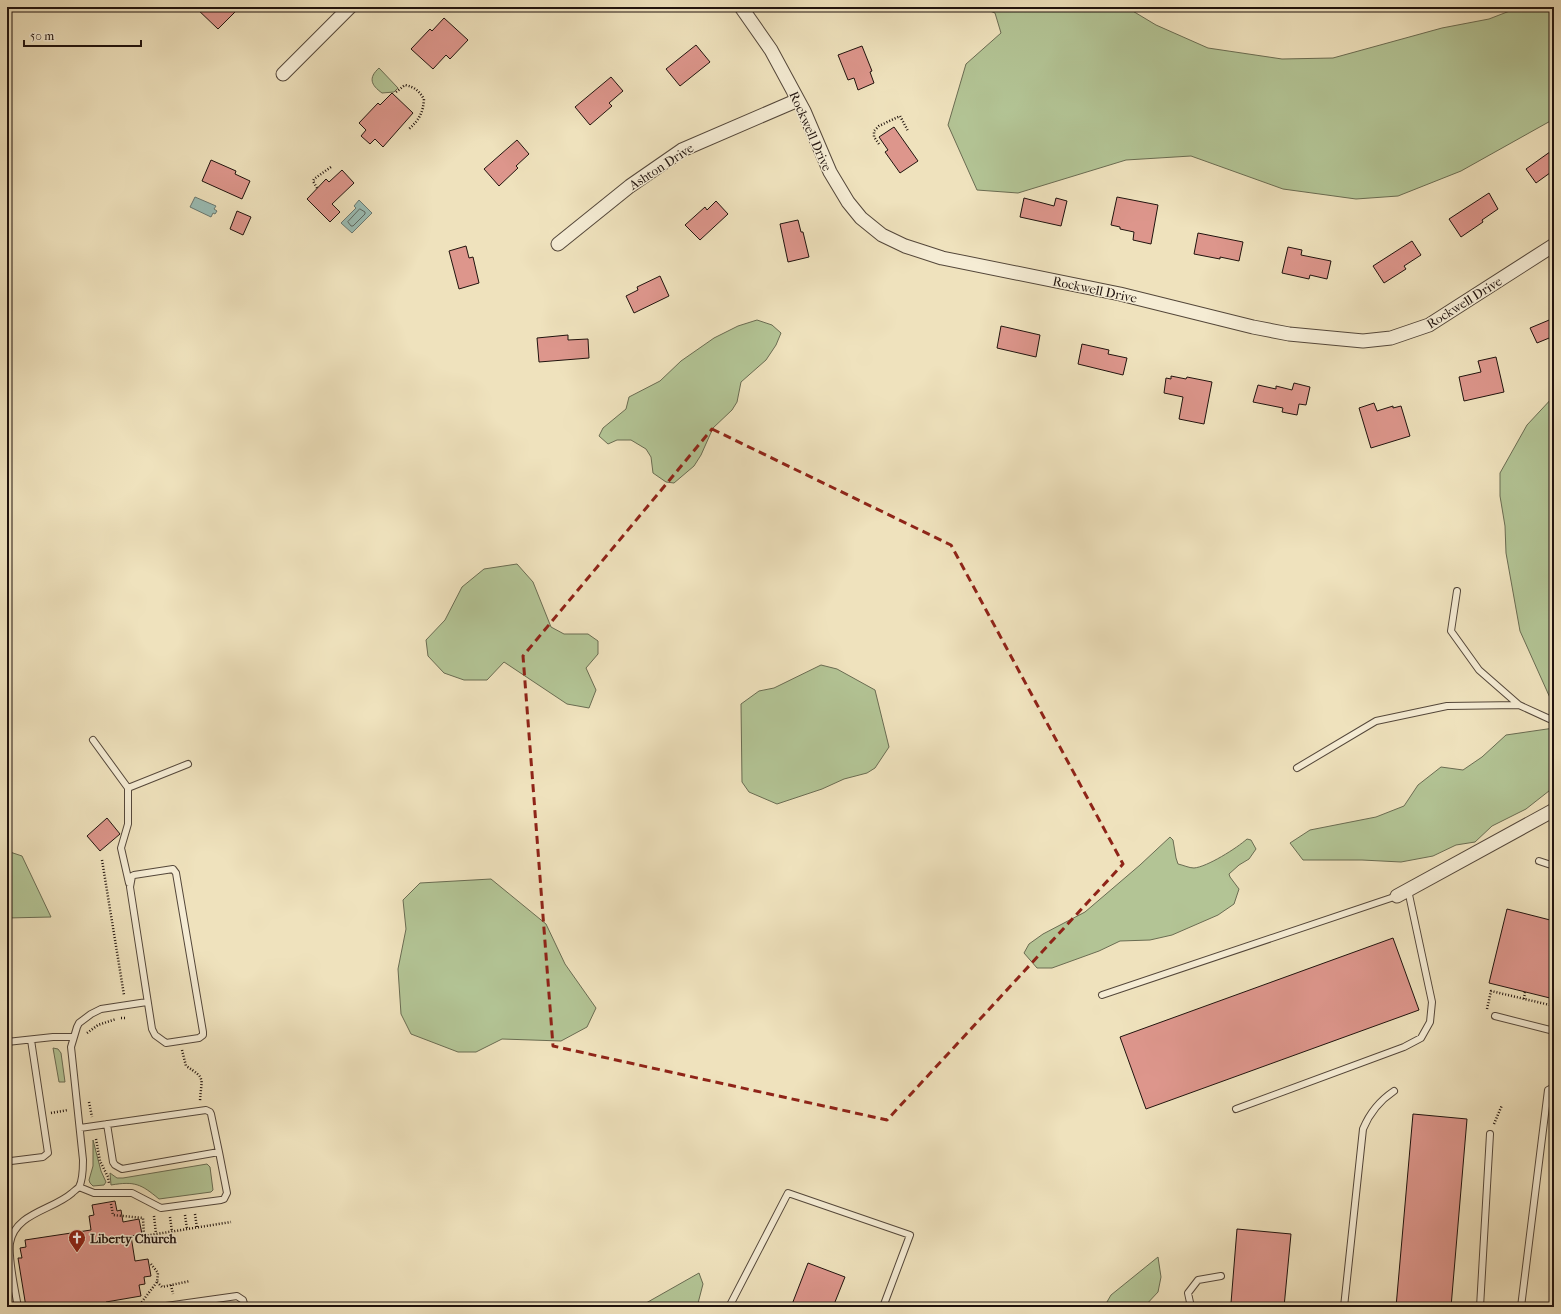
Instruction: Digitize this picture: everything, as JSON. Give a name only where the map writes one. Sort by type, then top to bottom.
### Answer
[{"type":"street","points":[[283,74],[350,7]]},
{"type":"street","name":"Rockwell Drive","points":[[741,7],[771,50],[798,100],[830,172],[848,202],[861,218],[876,231],[896,242],[942,258],[1120,294],[1253,327],[1289,334],[1363,341],[1391,338],[1415,331],[1446,315],[1554,244]]},
{"type":"street","name":"Ashton Drive","points":[[558,244],[630,186],[682,150],[798,100]]},
{"type":"street","points":[[1403,893],[1554,810]]},
{"type":"lane","points":[[1457,591],[1451,631],[1479,670],[1519,705],[1554,721]]},
{"type":"lane","points":[[1297,768],[1376,721],[1446,706],[1519,705]]},
{"type":"lane","points":[[93,740],[128,788],[128,824],[121,848],[130,884],[152,1029],[155,1035],[166,1042],[199,1038],[204,1032],[175,871],[173,869],[136,874],[132,876],[130,884]]},
{"type":"lane","points":[[128,788],[188,764]]},
{"type":"lane","points":[[1539,861],[1554,866]]},
{"type":"lane","points":[[1102,995],[1403,893],[1432,1002],[1430,1022],[1421,1038],[1404,1047],[1236,1109]]},
{"type":"lane","points":[[18,1307],[10,1252],[10,1243],[14,1233],[27,1218],[68,1196],[79,1187],[83,1168],[71,1047],[73,1037],[79,1023],[96,1011],[147,1002]]},
{"type":"lane","points":[[1495,1016],[1554,1031]]},
{"type":"lane","points":[[7,1042],[53,1037],[73,1037]]},
{"type":"lane","points":[[7,1160],[11,1161],[43,1157],[48,1153],[31,1040]]},
{"type":"lane","points":[[1521,1307],[1548,1090],[1554,1086]]},
{"type":"lane","points":[[1344,1307],[1363,1129],[1368,1116],[1381,1100],[1394,1091]]},
{"type":"lane","points":[[79,1187],[94,1194],[132,1193],[162,1208],[224,1199],[227,1193],[211,1112],[206,1110],[80,1128]]},
{"type":"lane","points":[[106,1124],[115,1165],[122,1169],[219,1152]]},
{"type":"lane","points":[[1480,1307],[1490,1134]]},
{"type":"lane","points":[[729,1307],[788,1193],[910,1234],[883,1307]]},
{"type":"lane","points":[[1191,1307],[1188,1292],[1198,1280],[1221,1276]]},
{"type":"lane","points":[[159,1307],[237,1296],[243,1300],[245,1307]]},
{"type":"path","points":[[396,92],[405,86],[411,86],[416,88],[424,99],[423,111],[418,120],[410,129]]},
{"type":"path","points":[[879,144],[874,137],[874,131],[878,126],[900,116],[908,131]]},
{"type":"path","points":[[317,188],[313,184],[314,179],[331,167]]},
{"type":"path","points":[[102,860],[124,996]]},
{"type":"path","points":[[1495,1016],[1486,1010],[1491,991],[1554,1006]]},
{"type":"path","points":[[1524,999],[1525,992]]},
{"type":"path","points":[[85,1038],[86,1033],[98,1025],[116,1018],[128,1018]]},
{"type":"path","points":[[180,1040],[186,1066],[198,1073],[201,1078],[202,1088],[199,1111]]},
{"type":"path","points":[[88,1095],[92,1120]]},
{"type":"path","points":[[1490,1134],[1502,1104]]},
{"type":"path","points":[[51,1113],[69,1110]]},
{"type":"path","points":[[110,1202],[113,1215],[143,1218],[144,1236],[231,1222]]},
{"type":"path","points":[[152,1204],[156,1234]]},
{"type":"path","points":[[138,1307],[157,1282],[158,1273],[151,1264]]},
{"type":"path","points":[[157,1282],[162,1287],[190,1281]]},
{"type":"highlighted area","points":[[712,429],[951,545],[1123,864],[887,1120],[553,1046],[523,656]]},
{"type":"green space","points":[[980,7],[1126,7],[1156,25],[1208,48],[1282,59],[1333,58],[1442,28],[1489,19],[1520,7],[1554,7],[1554,119],[1461,171],[1398,196],[1356,199],[1283,189],[1191,156],[1126,160],[1018,193],[977,190],[948,125],[966,64],[1001,33],[995,13]]},
{"type":"green space","points":[[379,68],[398,88],[394,92],[382,93],[373,84],[373,75]]},
{"type":"green space","points":[[757,320],[772,325],[781,333],[776,345],[766,360],[741,382],[737,402],[732,410],[713,428],[701,455],[694,466],[674,483],[666,482],[653,473],[651,457],[646,449],[631,440],[617,440],[608,444],[599,436],[603,428],[626,409],[629,397],[660,381],[681,361],[714,338],[738,326]]},
{"type":"green space","points":[[1554,396],[1554,702],[1551,700],[1520,631],[1506,553],[1505,526],[1500,496],[1500,473],[1527,425]]},
{"type":"green space","points":[[517,564],[533,582],[551,627],[564,634],[588,634],[598,641],[598,654],[586,668],[596,690],[589,708],[567,704],[504,662],[487,680],[464,680],[444,673],[428,656],[426,640],[445,620],[462,587],[484,569]]},
{"type":"green space","points":[[821,665],[837,669],[875,690],[889,747],[875,768],[867,773],[844,779],[822,789],[777,804],[749,792],[742,782],[741,704],[759,691],[774,688]]},
{"type":"green space","points":[[1554,728],[1554,787],[1526,809],[1492,826],[1475,842],[1456,845],[1433,856],[1401,862],[1362,860],[1303,860],[1290,843],[1310,830],[1376,817],[1404,806],[1418,785],[1441,767],[1463,770],[1482,757],[1506,735]]},
{"type":"green space","points":[[1170,837],[1173,840],[1178,864],[1190,868],[1200,867],[1214,861],[1247,839],[1251,840],[1256,849],[1249,859],[1229,874],[1239,889],[1234,904],[1218,915],[1172,935],[1150,940],[1120,941],[1099,951],[1052,968],[1037,968],[1024,953],[1029,944],[1043,934],[1085,912]]},
{"type":"green space","points":[[7,851],[22,856],[51,917],[7,918]]},
{"type":"green space","points":[[491,879],[546,924],[565,964],[596,1008],[587,1027],[561,1041],[502,1039],[476,1052],[458,1052],[411,1034],[401,1014],[398,969],[406,929],[403,900],[420,883]]},
{"type":"green space","points":[[53,1048],[58,1049],[61,1053],[65,1082],[59,1082]]},
{"type":"green space","points":[[93,1140],[101,1171],[106,1182],[104,1185],[93,1186],[89,1180],[93,1166]]},
{"type":"green space","points":[[207,1164],[210,1167],[213,1190],[211,1192],[159,1199],[137,1185],[126,1183],[111,1185],[110,1173],[117,1178],[123,1178]]},
{"type":"green space","points":[[1158,1257],[1161,1277],[1158,1292],[1144,1307],[1104,1307],[1111,1295]]},
{"type":"green space","points":[[699,1273],[703,1284],[697,1307],[639,1307]]},
{"type":"water","points":[[195,197],[216,206],[214,209],[217,211],[215,214],[213,213],[211,217],[190,207]]},
{"type":"water","points":[[359,200],[372,213],[352,233],[341,223],[356,208],[354,206]]},
{"type":"building","points":[[195,7],[240,7],[218,29]]},
{"type":"building","points":[[444,18],[468,40],[450,59],[446,55],[433,69],[411,49],[430,29],[432,31]]},
{"type":"building","points":[[696,45],[710,62],[680,86],[666,69]]},
{"type":"building","points":[[862,46],[872,71],[870,72],[874,83],[858,90],[854,78],[848,80],[838,55]]},
{"type":"building","points":[[611,77],[623,91],[609,103],[612,106],[590,125],[575,107]]},
{"type":"building","points":[[392,93],[413,113],[383,147],[375,139],[370,144],[361,136],[366,130],[359,123],[378,103],[380,105]]},
{"type":"building","points":[[894,127],[918,161],[900,173],[885,152],[888,150],[879,137]]},
{"type":"building","points":[[517,140],[529,154],[516,166],[518,168],[499,186],[484,169]]},
{"type":"building","points":[[1554,149],[1554,170],[1536,183],[1526,169]]},
{"type":"building","points":[[211,160],[236,171],[235,174],[250,181],[242,199],[202,181]]},
{"type":"building","points":[[342,170],[354,183],[332,204],[340,212],[330,222],[307,199],[326,179],[329,182]]},
{"type":"building","points":[[1489,193],[1498,209],[1482,220],[1483,222],[1461,237],[1449,219]]},
{"type":"building","points":[[1117,197],[1158,205],[1151,244],[1133,240],[1134,232],[1120,229],[1120,227],[1111,225]]},
{"type":"building","points":[[1024,198],[1054,206],[1056,198],[1067,201],[1061,226],[1020,217]]},
{"type":"building","points":[[716,201],[728,214],[700,240],[685,225],[705,207],[707,210]]},
{"type":"building","points":[[237,211],[251,217],[243,235],[230,229]]},
{"type":"building","points":[[798,220],[801,232],[803,232],[809,257],[788,262],[780,224]]},
{"type":"building","points":[[1198,233],[1243,242],[1239,261],[1194,254]]},
{"type":"building","points":[[1412,241],[1421,255],[1404,266],[1406,269],[1384,283],[1373,266]]},
{"type":"building","points":[[466,246],[469,258],[473,257],[479,283],[459,289],[449,251]]},
{"type":"building","points":[[1288,247],[1302,250],[1301,255],[1331,261],[1327,279],[1310,275],[1309,279],[1282,273]]},
{"type":"building","points":[[660,276],[669,296],[634,313],[626,296],[638,290],[637,287]]},
{"type":"building","points":[[1554,318],[1554,336],[1537,343],[1530,328]]},
{"type":"building","points":[[1001,326],[1040,335],[1036,357],[997,348]]},
{"type":"building","points":[[568,335],[568,340],[588,339],[589,358],[539,362],[537,338]]},
{"type":"building","points":[[1082,344],[1109,350],[1108,354],[1127,358],[1123,375],[1078,364]]},
{"type":"building","points":[[1496,357],[1504,392],[1464,401],[1459,377],[1481,372],[1478,361]]},
{"type":"building","points":[[1171,376],[1186,379],[1187,377],[1212,382],[1204,424],[1179,419],[1183,397],[1164,393],[1166,378],[1171,379]]},
{"type":"building","points":[[1294,383],[1310,387],[1306,405],[1299,404],[1297,415],[1282,412],[1283,408],[1253,402],[1258,385],[1276,389],[1276,386],[1292,390]]},
{"type":"building","points":[[1374,403],[1377,411],[1393,406],[1393,408],[1401,406],[1410,436],[1371,448],[1359,408]]},
{"type":"building","points":[[107,818],[120,834],[100,851],[87,836]]},
{"type":"building","points":[[1507,909],[1554,921],[1554,999],[1489,983]]},
{"type":"building","points":[[1393,938],[1419,1010],[1146,1109],[1120,1037]]},
{"type":"building","points":[[1413,1114],[1467,1119],[1451,1307],[1396,1307]]},
{"type":"building","name":"Liberty Church","points":[[115,1201],[117,1211],[121,1210],[123,1222],[139,1219],[142,1234],[131,1236],[135,1261],[148,1259],[151,1276],[144,1277],[145,1284],[139,1285],[141,1296],[106,1302],[107,1307],[26,1307],[18,1258],[22,1258],[20,1248],[26,1247],[25,1240],[91,1230],[89,1216],[94,1215],[92,1205]]},
{"type":"building","points":[[1237,1229],[1291,1234],[1284,1307],[1231,1303]]},
{"type":"building","points":[[808,1263],[845,1277],[833,1307],[791,1307]]},
{"type":"place","name":"Liberty Church","points":[[77,1253]]}]
